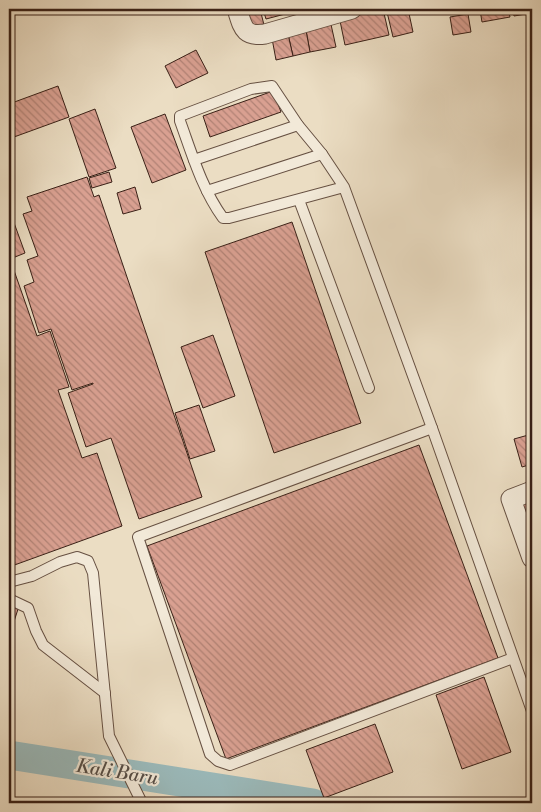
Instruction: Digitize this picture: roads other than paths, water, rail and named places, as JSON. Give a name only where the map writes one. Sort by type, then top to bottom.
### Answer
[{"type":"street","points":[[237,9],[243,26],[248,33],[255,36],[352,9]]},
{"type":"street","points":[[532,491],[510,499],[532,558]]},
{"type":"lane","points":[[344,187],[223,218],[207,191],[194,160],[180,121],[180,116],[252,88],[272,86],[344,187],[532,711]]},
{"type":"lane","points":[[194,160],[298,125]]},
{"type":"lane","points":[[207,191],[322,154]]},
{"type":"lane","points":[[299,200],[369,388]]},
{"type":"lane","points":[[432,428],[138,537],[210,754],[218,761],[230,765],[513,658]]},
{"type":"lane","points":[[9,582],[32,576],[60,562],[77,557],[88,561],[93,573],[109,736],[142,803]]},
{"type":"lane","points":[[9,599],[28,608],[43,645],[105,693]]},
{"type":"waterway","name":"Kali Baru","points":[[9,755],[313,803]]}]
